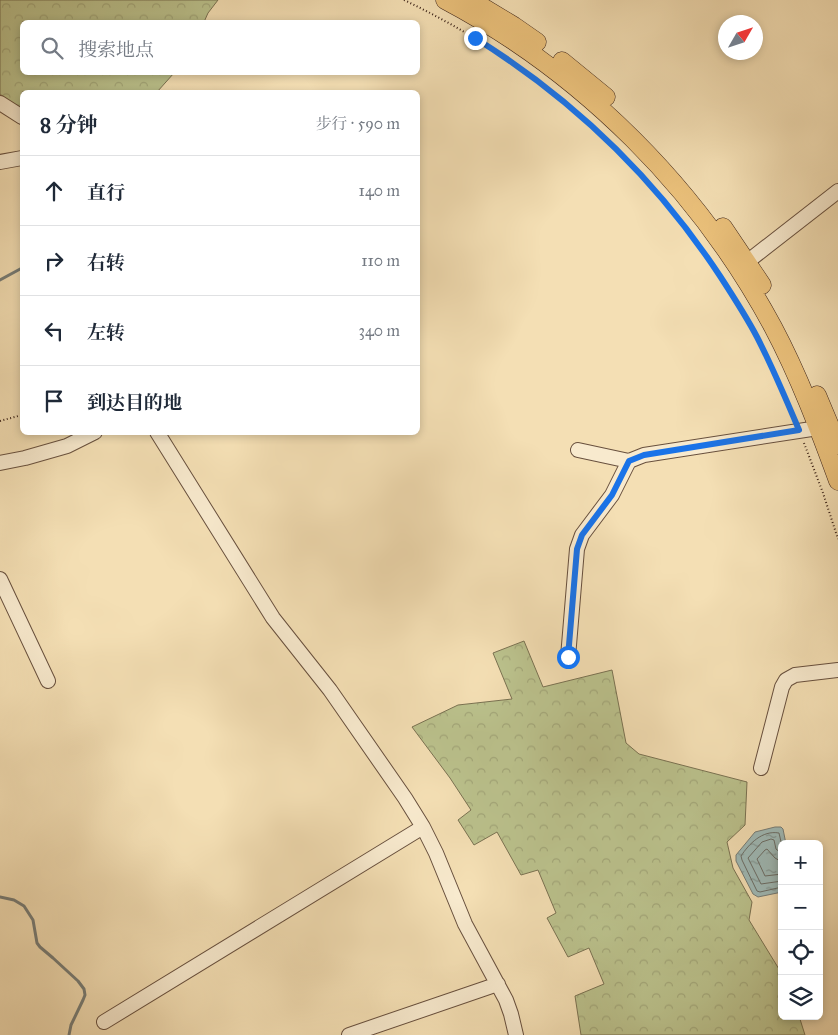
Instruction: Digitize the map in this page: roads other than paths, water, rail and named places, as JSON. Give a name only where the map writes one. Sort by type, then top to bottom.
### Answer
[{"type":"main road","points":[[445,0],[507,36],[563,77],[625,131],[669,178],[711,232],[759,303],[773,328],[818,428],[838,481]]},
{"type":"main road","points":[[471,0],[514,26],[563,61],[598,90],[656,145],[700,197],[747,262],[784,322],[814,386],[838,445]]},
{"type":"street","points":[[0,102],[20,116]]},
{"type":"street","points":[[0,162],[20,158]]},
{"type":"street","points":[[747,262],[838,191]]},
{"type":"street","points":[[578,450],[629,461],[644,455],[818,428]]},
{"type":"street","points":[[0,464],[67,446],[89,435]]},
{"type":"street","points":[[160,435],[273,618],[330,690],[423,827],[436,853],[465,924],[498,984],[511,1014],[516,1035]]},
{"type":"street","points":[[568,657],[577,549],[582,535],[612,495],[629,461]]},
{"type":"street","points":[[0,578],[48,680]]},
{"type":"street","points":[[761,768],[782,688],[786,680],[795,675],[838,670]]},
{"type":"street","points":[[104,1022],[423,827]]},
{"type":"street","points":[[349,1035],[498,984]]},
{"type":"water","points":[[781,827],[785,840],[778,840],[778,893],[758,897],[753,894],[736,861],[736,855],[755,832]]},
{"type":"waterway","points":[[0,280],[20,269]]},
{"type":"waterway","points":[[0,897],[14,900],[24,906],[33,920],[37,943],[78,981],[84,989],[85,995],[71,1025],[69,1035]]}]
